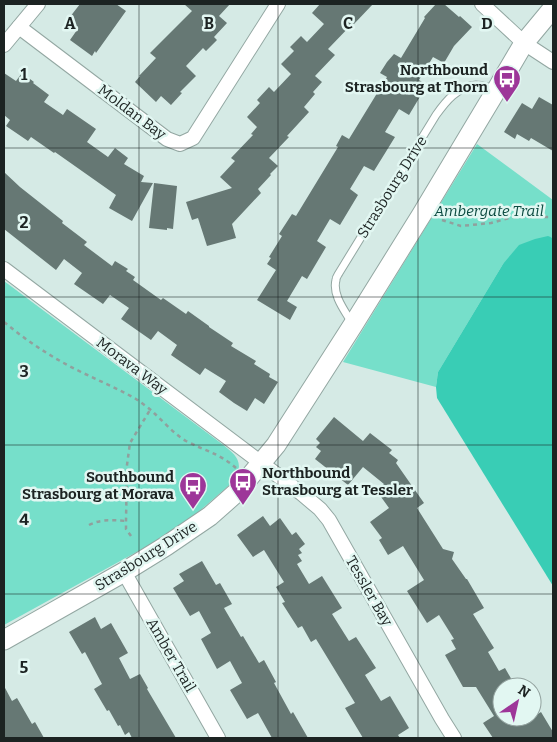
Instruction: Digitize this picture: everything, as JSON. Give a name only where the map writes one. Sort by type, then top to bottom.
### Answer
[{"type":"street","points":[[4,44],[38,4]]},
{"type":"street","name":"Moldan Bay","points":[[19,27],[167,139],[180,144],[193,138],[278,4]]},
{"type":"street","points":[[482,4],[524,43],[553,62]]},
{"type":"street","name":"Strasbourg Drive","points":[[4,640],[166,546],[210,516],[237,492],[281,437],[353,326],[524,43],[551,12]]},
{"type":"street","name":"Morava Way","points":[[4,269],[261,463]]},
{"type":"street","name":"Tessler Bay","points":[[261,463],[301,493],[320,509],[329,520],[454,738]]},
{"type":"street","name":"Amber Trail","points":[[124,572],[218,738]]},
{"type":"lane","name":"Strasbourg Drive","points":[[353,326],[336,292],[336,280],[339,272],[436,115],[448,99],[463,89],[478,85],[497,89]]},
{"type":"path","points":[[442,220],[462,226],[514,218],[553,217]]},
{"type":"path","points":[[4,322],[25,339],[54,358],[136,399],[184,440],[228,461],[248,479]]},
{"type":"path","points":[[130,536],[126,529],[126,521],[127,465],[130,443],[150,410]]},
{"type":"path","points":[[88,525],[102,521],[126,521]]},
{"type":"green space","name":"Ambergate Trail","points":[[477,144],[553,200],[553,238],[550,237],[503,264],[438,372],[436,387],[343,362]]},
{"type":"green space","points":[[4,281],[227,448],[235,456],[239,469],[234,481],[188,521],[153,543],[4,625]]},
{"type":"shaded area","points":[[548,236],[553,238],[553,586],[437,398],[436,387],[438,372],[503,264],[519,245]]},
{"type":"building","points":[[80,4],[116,4],[126,11],[92,56],[70,40],[77,30],[66,22]]},
{"type":"building","points":[[184,4],[230,4],[219,16],[227,23],[214,37],[217,40],[206,51],[203,48],[186,66],[196,76],[180,92],[182,93],[171,105],[161,96],[156,102],[135,82],[156,58],[150,53],[192,11]]},
{"type":"building","points":[[320,4],[373,4],[328,49],[335,55],[315,76],[322,82],[304,107],[309,112],[269,158],[278,166],[258,189],[261,193],[232,224],[236,238],[207,246],[198,218],[192,220],[186,202],[232,188],[220,177],[235,161],[231,158],[253,135],[251,134],[257,127],[247,117],[260,103],[257,100],[269,87],[274,92],[291,74],[281,64],[294,51],[290,47],[301,36],[307,42],[324,24],[312,13]]},
{"type":"building","points":[[436,4],[444,4],[472,27],[454,46],[444,63],[433,57],[419,80],[427,85],[409,115],[399,109],[385,132],[395,137],[374,171],[364,166],[350,189],[358,195],[340,225],[330,219],[317,241],[326,247],[307,279],[302,276],[287,301],[297,307],[290,320],[257,300],[276,270],[267,264],[271,258],[269,257],[282,236],[279,234],[292,214],[296,216],[338,147],[336,146],[342,135],[349,139],[387,77],[380,73],[387,62],[394,54],[401,58],[424,17]]},
{"type":"building","points":[[4,73],[16,81],[22,73],[49,95],[44,102],[63,115],[67,109],[96,129],[87,142],[108,157],[115,148],[128,158],[124,164],[144,176],[141,182],[153,183],[132,221],[109,208],[116,195],[55,152],[31,137],[28,141],[6,126],[10,120],[4,115]]},
{"type":"building","points":[[539,97],[553,105],[553,151],[531,138],[529,141],[517,134],[515,139],[504,132],[522,103],[532,109]]},
{"type":"building","points":[[4,172],[63,221],[62,223],[87,242],[84,245],[112,266],[115,261],[128,269],[126,271],[135,277],[133,280],[161,300],[163,298],[186,314],[188,311],[233,343],[231,346],[256,361],[254,364],[270,374],[269,377],[278,382],[264,404],[255,398],[247,411],[234,403],[219,392],[226,381],[205,368],[200,375],[171,355],[177,345],[158,331],[151,340],[121,319],[129,308],[110,295],[103,304],[74,284],[82,273],[64,259],[56,270],[4,229]]},
{"type":"building","points":[[154,183],[177,186],[173,229],[149,228]]},
{"type":"building","points":[[334,417],[363,441],[370,433],[392,450],[389,453],[398,460],[396,463],[424,503],[417,508],[443,549],[454,552],[452,559],[467,579],[484,608],[473,614],[494,648],[488,652],[499,671],[505,668],[510,677],[492,677],[492,713],[476,687],[463,687],[445,655],[456,649],[451,640],[454,639],[439,615],[427,623],[407,591],[424,580],[403,546],[388,555],[379,540],[382,538],[370,522],[389,508],[376,490],[384,484],[363,467],[348,485],[315,459],[321,451],[316,447],[320,443],[316,439]]},
{"type":"building","points":[[263,516],[270,526],[280,518],[292,535],[296,532],[305,544],[299,549],[302,553],[298,555],[302,561],[297,564],[309,584],[322,576],[342,608],[332,614],[349,641],[356,637],[376,668],[365,675],[381,701],[390,696],[409,728],[398,735],[400,738],[363,738],[345,708],[355,703],[316,639],[311,642],[302,626],[298,628],[282,603],[285,602],[276,587],[284,582],[264,550],[253,557],[237,535]]},
{"type":"building","points":[[202,561],[216,585],[220,583],[232,604],[224,608],[241,637],[243,636],[259,663],[264,660],[291,714],[293,712],[308,738],[272,738],[258,713],[247,719],[230,690],[242,683],[230,661],[217,669],[201,639],[211,633],[199,611],[190,616],[173,588],[184,581],[179,574]]},
{"type":"building","points":[[95,617],[101,629],[111,623],[128,653],[119,658],[130,679],[140,674],[176,738],[132,738],[129,732],[125,735],[109,710],[107,711],[94,689],[102,684],[85,652],[82,654],[69,632]]},
{"type":"building","points":[[4,686],[12,701],[17,698],[32,724],[35,722],[44,738],[4,738]]},
{"type":"building","points":[[542,714],[553,732],[553,738],[493,738],[483,723],[492,717],[492,727],[542,727]]},
{"type":"place","name":"Northbound Strasbourg at Thorn","points":[[507,103]]},
{"type":"place","name":"Northbound Strasbourg at Tessler","points":[[243,506]]},
{"type":"place","name":"Southbound Strasbourg at Morava","points":[[193,510]]}]
